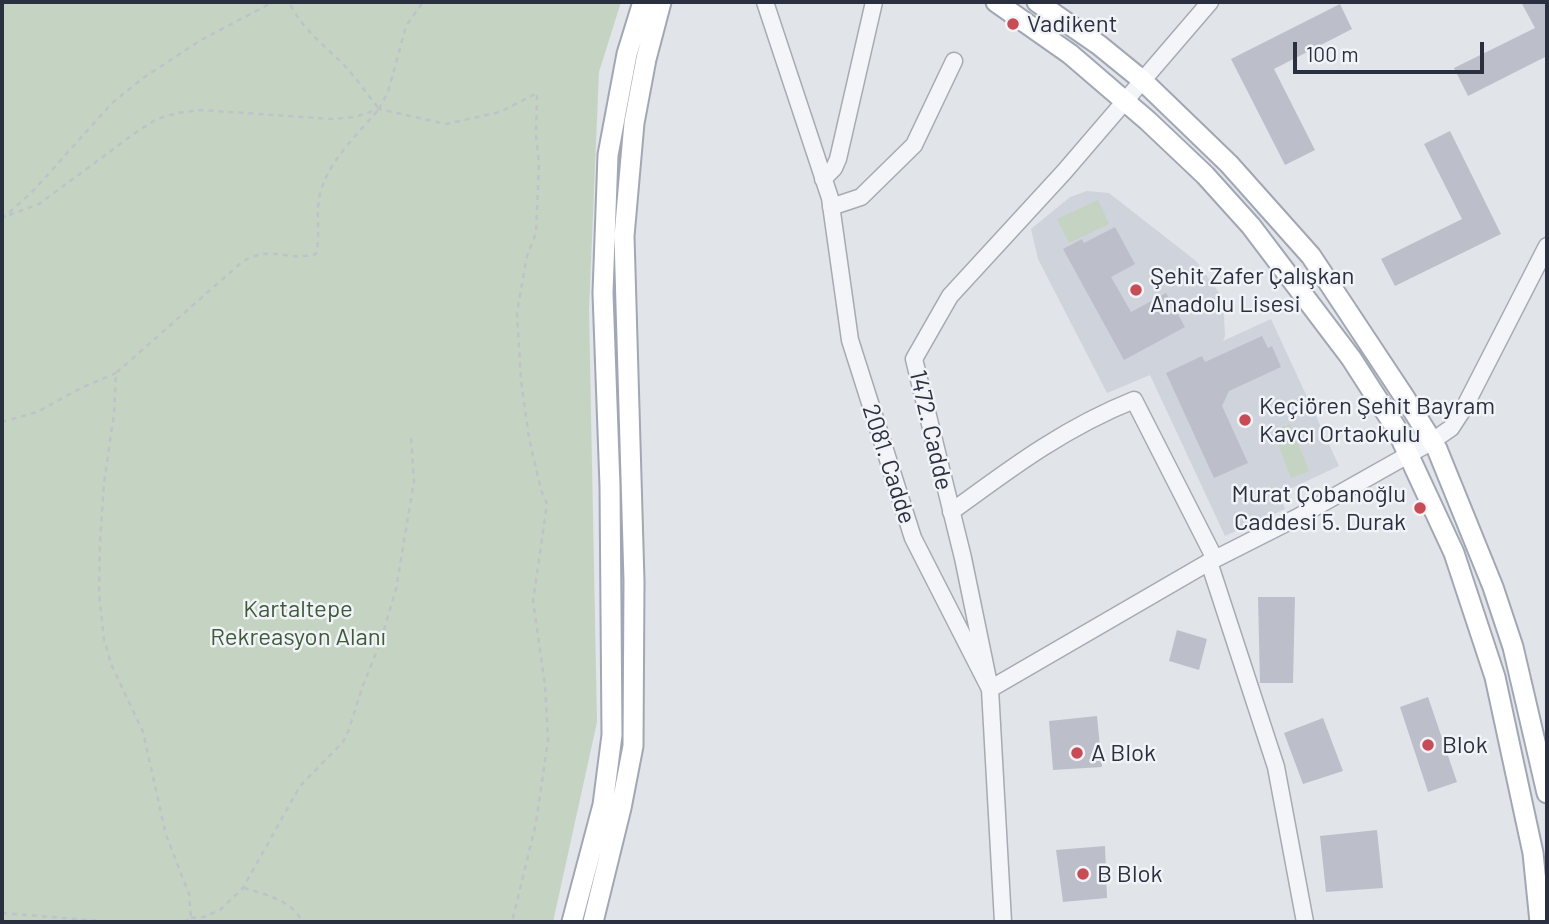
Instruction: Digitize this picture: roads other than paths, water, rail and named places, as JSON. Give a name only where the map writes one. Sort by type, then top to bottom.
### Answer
[{"type":"main road","points":[[572,922],[603,805],[611,735],[610,486],[603,293],[608,155],[627,54],[643,2]]},
{"type":"main road","points":[[593,922],[633,746],[634,581],[624,236],[634,123],[646,58],[662,2]]},
{"type":"main road","points":[[996,2],[1070,54],[1205,175],[1251,226],[1352,358],[1396,428],[1454,553],[1495,677],[1533,853],[1540,922]]},
{"type":"main road","points":[[1037,2],[1099,45],[1142,80],[1229,164],[1311,256],[1405,398],[1432,442],[1460,503],[1513,647],[1547,793]]},
{"type":"street","name":"2081. Cadde","points":[[765,2],[831,207],[850,340],[913,538],[990,689],[1003,922]]},
{"type":"street","points":[[823,179],[834,168],[838,159],[874,2]]},
{"type":"street","name":"1472. Cadde","points":[[990,689],[963,558],[914,359],[950,296],[1064,172],[1210,2]]},
{"type":"street","points":[[831,207],[861,197],[914,145],[954,61]]},
{"type":"street","points":[[990,689],[1212,560],[1298,517],[1432,442],[1451,428],[1464,408],[1547,246]]},
{"type":"street","points":[[951,512],[1059,435],[1084,421],[1134,400],[1212,560],[1276,767],[1305,922]]},
{"type":"place","name":"Vadikent","points":[[1013,24]]},
{"type":"place","name":"Şehit Zafer Çalışkan Anadolu Lisesi","points":[[1136,290]]},
{"type":"place","name":"Keçiören Şehit Bayram Kavcı Ortaokulu","points":[[1245,420]]},
{"type":"place","name":"Murat Çobanoğlu Caddesi 5. Durak","points":[[1420,508]]},
{"type":"place","name":"Blok","points":[[1428,745]]},
{"type":"place","name":"A Blok","points":[[1077,753]]},
{"type":"place","name":"B Blok","points":[[1083,874]]},
{"type":"park label","name":"Kartaltepe Rekreasyon Alanı","points":[[298,623]]}]
